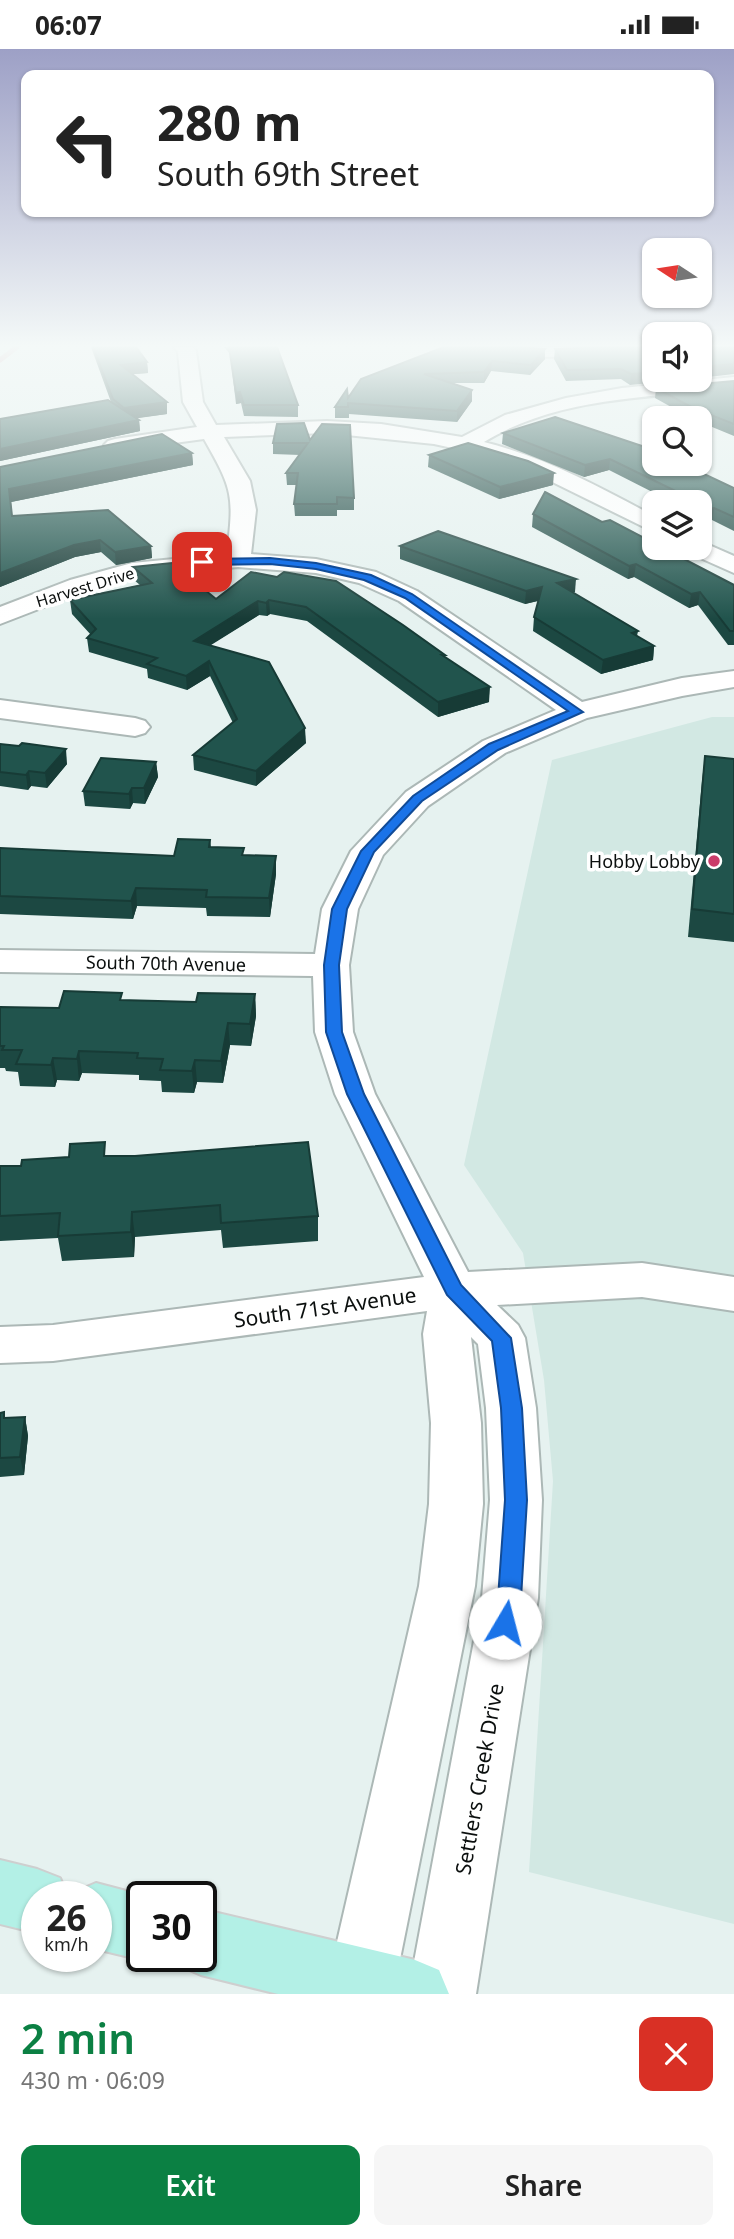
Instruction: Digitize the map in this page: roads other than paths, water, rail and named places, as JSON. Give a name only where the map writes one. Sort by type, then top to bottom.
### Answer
[{"type":"main road","points":[[0,1892],[21,1897]]},
{"type":"main road","points":[[217,1946],[379,1990]]},
{"type":"street","points":[[90,450],[154,438]]},
{"type":"street","points":[[213,438],[239,481],[244,510],[238,560]]},
{"type":"street","points":[[420,438],[464,445],[545,469],[642,519]]},
{"type":"street","points":[[464,445],[477,438]]},
{"type":"street","points":[[712,555],[734,566]]},
{"type":"street","name":"Harvest Drive","points":[[0,616],[79,585],[132,570],[238,560],[316,566],[367,577],[408,596],[577,712]]},
{"type":"street","name":"Settlers Creek Drive","points":[[442,1994],[510,1598],[516,1500],[512,1408],[501,1338],[453,1290],[355,1094],[334,1032],[331,965],[340,909],[368,851],[417,799],[494,747],[577,712],[682,687],[734,680]]},
{"type":"street","points":[[0,709],[135,727]]},
{"type":"street","name":"South 70th Avenue","points":[[0,961],[331,965]]},
{"type":"street","name":"South 71st Avenue","points":[[0,1345],[53,1343],[453,1290],[642,1280],[734,1294]]},
{"type":"street","points":[[379,1990],[447,1586],[456,1504],[456,1423],[447,1334],[453,1290]]},
{"type":"place","name":"Hobby Lobby","points":[[714,861]]}]
